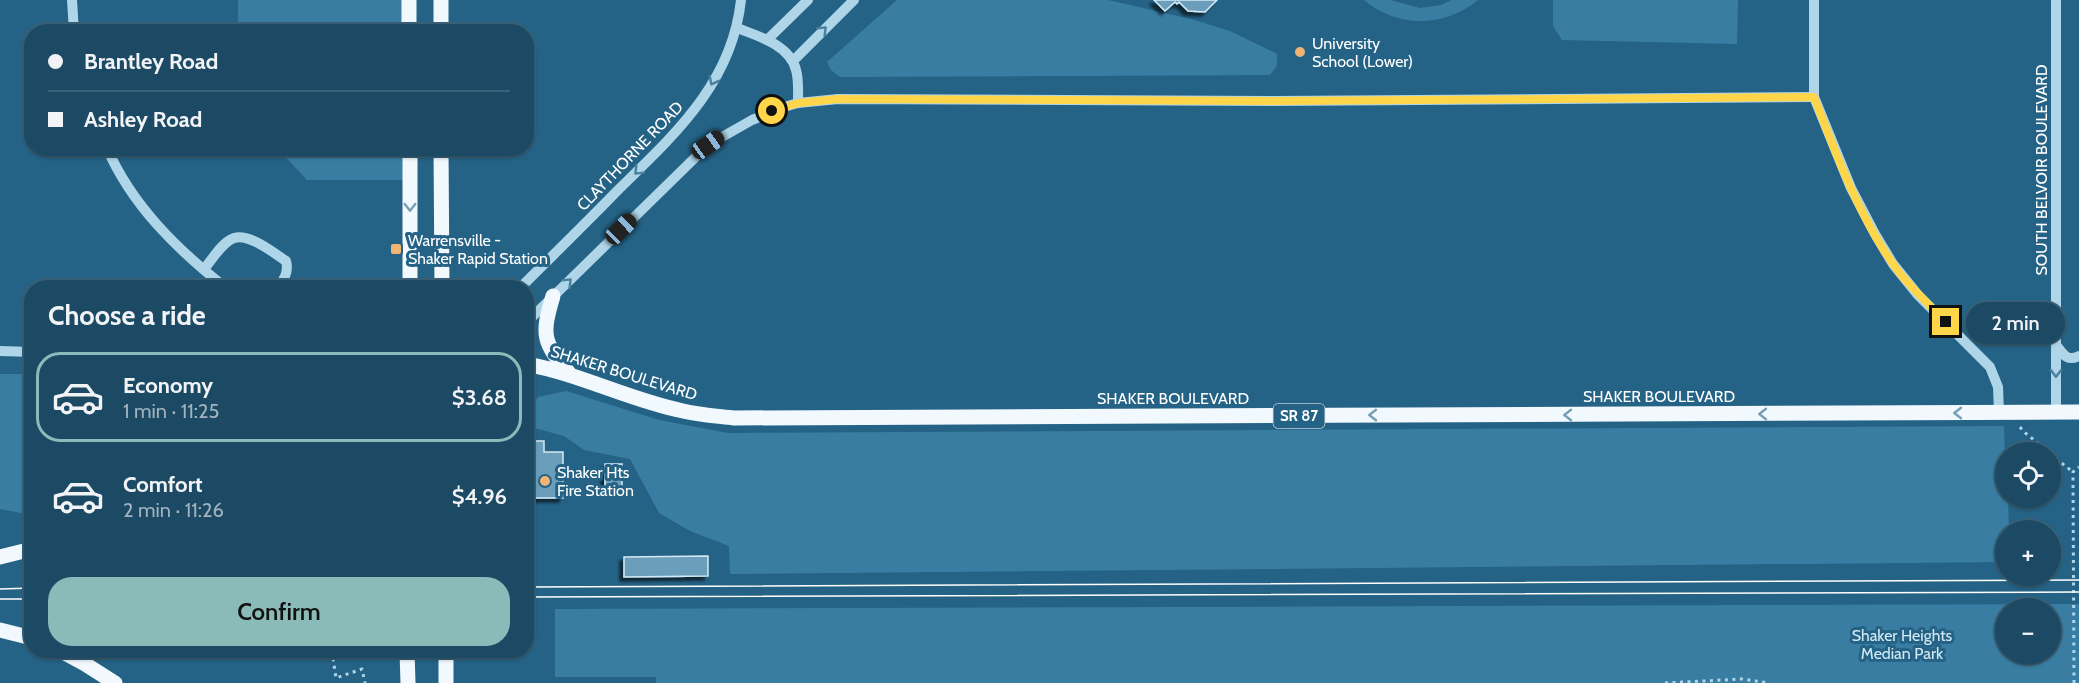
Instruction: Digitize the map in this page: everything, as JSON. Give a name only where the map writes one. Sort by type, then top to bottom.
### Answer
[{"type":"main road","points":[[409,0],[409,24]]},
{"type":"main road","points":[[441,0],[441,24]]},
{"type":"main road","points":[[410,156],[410,280]]},
{"type":"main road","points":[[441,156],[442,280]]},
{"type":"main road","points":[[553,297],[546,320],[546,337],[552,353],[569,373]]},
{"type":"main road","name":"SHAKER BOULEVARD","points":[[534,366],[569,373],[666,407],[697,414],[734,417],[2079,412]]},
{"type":"main road","points":[[0,557],[24,551]]},
{"type":"main road","points":[[0,630],[24,636]]},
{"type":"main road","points":[[74,658],[115,683]]},
{"type":"main road","points":[[407,658],[408,683]]},
{"type":"main road","points":[[446,658],[446,683]]},
{"type":"street","points":[[72,0],[74,24]]},
{"type":"street","name":"CLAYTHORNE ROAD","points":[[528,280],[657,152],[698,107],[714,80],[737,28],[741,0]]},
{"type":"street","points":[[767,40],[808,0]]},
{"type":"street","points":[[793,61],[854,0]]},
{"type":"street","points":[[1814,0],[1814,97],[1851,188],[1893,264],[1918,294],[1990,367],[1998,387],[1999,412]]},
{"type":"street","name":"SOUTH BELVOIR BOULEVARD","points":[[2056,0],[2056,412]]},
{"type":"street","points":[[737,28],[767,40],[782,49],[793,61],[797,76],[798,103]]},
{"type":"street","points":[[534,315],[698,154],[718,138],[752,120],[798,103],[838,99],[1273,101],[1814,97]]},
{"type":"street","points":[[110,156],[115,167],[153,221],[187,255],[217,280]]},
{"type":"street","points":[[204,269],[232,238],[243,237],[260,244],[286,261],[288,267],[284,280]]},
{"type":"street","points":[[2056,345],[2064,356],[2079,357]]},
{"type":"street","points":[[0,351],[24,352]]},
{"type":"path","points":[[2020,419],[2023,431],[2036,442]]},
{"type":"path","points":[[2061,462],[2073,472]]},
{"type":"path","points":[[2073,472],[2079,467]]},
{"type":"path","points":[[2073,472],[2074,683]]},
{"type":"path","points":[[333,658],[338,683]]},
{"type":"path","points":[[336,678],[362,669],[365,683]]},
{"type":"path","points":[[1665,683],[1742,679],[1769,683]]},
{"type":"green space","points":[[238,0],[409,0],[409,24],[238,24]]},
{"type":"green space","points":[[897,0],[1108,0],[1191,19],[1230,31],[1277,54],[1277,66],[1270,75],[840,77],[831,70],[827,62]]},
{"type":"green space","points":[[1364,0],[1390,0],[1420,8],[1441,5],[1452,0],[1478,0],[1450,16],[1421,21],[1391,16]]},
{"type":"green space","points":[[1553,0],[1738,0],[1737,44],[1562,40],[1553,26]]},
{"type":"green space","points":[[285,156],[410,156],[410,180],[307,180]]},
{"type":"green space","points":[[0,374],[24,374],[24,514],[0,509]]},
{"type":"green space","points":[[566,391],[659,420],[728,433],[2004,426],[2004,442],[1995,442],[1995,508],[2008,508],[2009,520],[1995,520],[1995,562],[730,574],[729,546],[690,531],[659,513],[630,459],[584,450],[564,436],[534,428],[534,403],[538,397]]},
{"type":"green space","name":"Shaker Heights Median Park","points":[[1995,604],[1995,664],[2061,664],[2061,604],[2079,604],[2079,683],[656,683],[656,677],[555,677],[555,609]]},
{"type":"building","points":[[1154,0],[1217,0],[1205,12],[1188,11],[1179,2],[1177,4],[1175,2],[1165,11]]},
{"type":"building","name":"Shaker Hts Fire Station","points":[[534,441],[544,441],[544,452],[563,452],[563,498],[534,498]]},
{"type":"building","points":[[605,464],[622,464],[622,486],[605,486]]},
{"type":"building","points":[[708,556],[708,576],[624,577],[624,557]]},
{"type":"tram line","points":[[534,587],[2079,580]]},
{"type":"tram line","points":[[0,589],[24,588]]},
{"type":"tram line","points":[[534,597],[2079,592]]},
{"type":"tram line","points":[[0,599],[24,599]]},
{"type":"place","name":"University School (Lower)","points":[[1300,52]]},
{"type":"place","name":"Warrensville - Shaker Rapid Station","points":[[396,249]]},
{"type":"place","name":"Shaker Hts Fire Station","points":[[545,481]]},
{"type":"route","points":[[772,111],[798,103],[838,99],[1273,101],[1814,97],[1851,188],[1875,234],[1893,264],[1946,322]]}]
